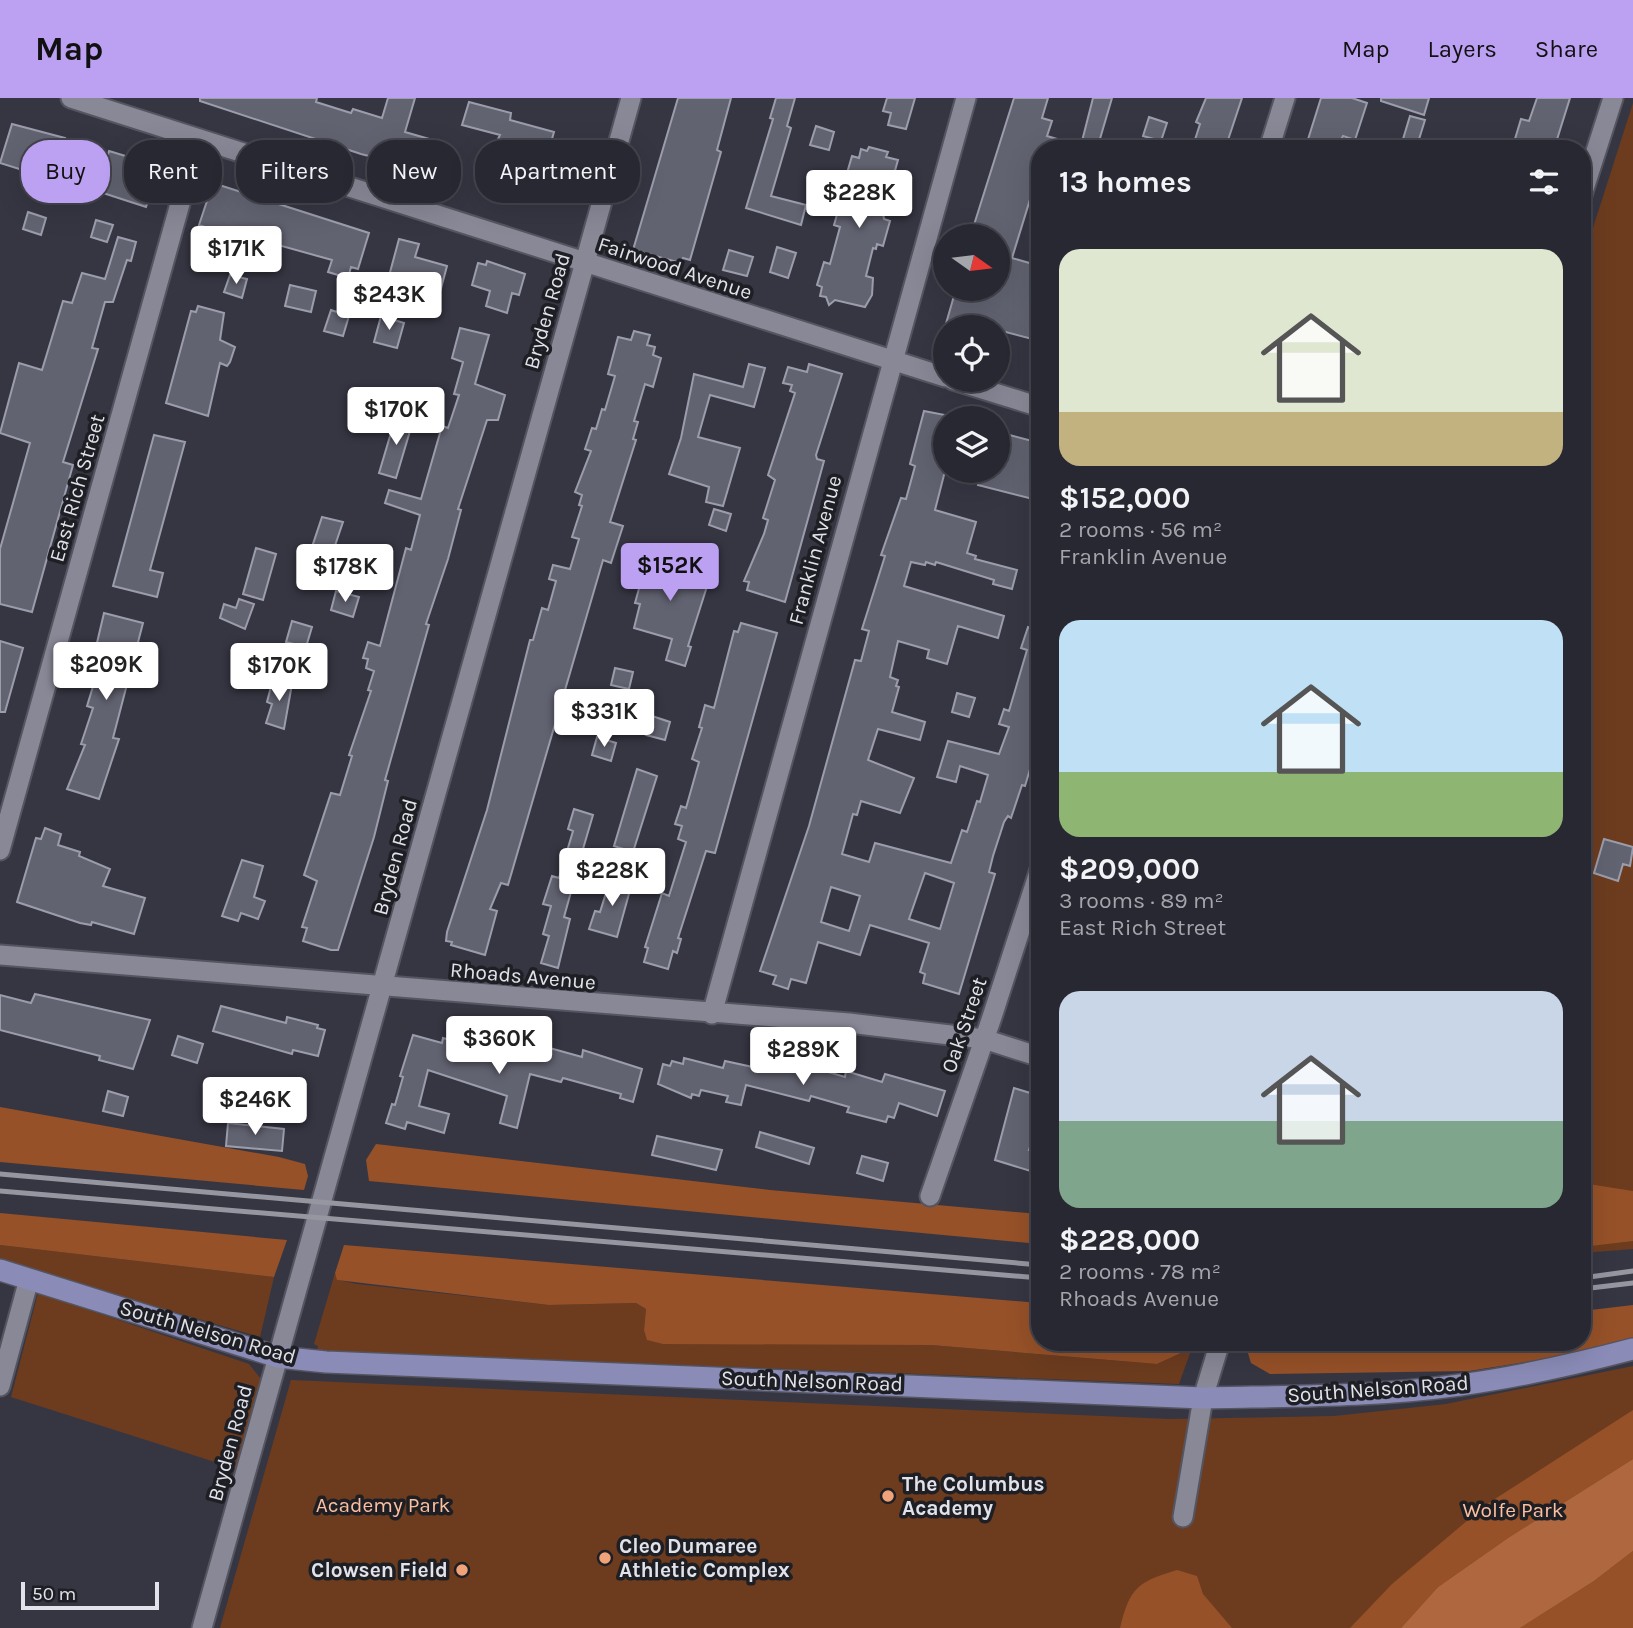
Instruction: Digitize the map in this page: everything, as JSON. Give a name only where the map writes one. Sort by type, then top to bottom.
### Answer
[{"type":"main road","name":"South Nelson Road","points":[[0,1270],[278,1357],[340,1363],[1203,1398],[1327,1396],[1460,1385],[1526,1374],[1633,1349]]},
{"type":"street","name":"Fairwood Avenue","points":[[71,98],[933,373]]},
{"type":"street","name":"Bryden Road","points":[[202,1628],[631,98]]},
{"type":"street","name":"Franklin Avenue","points":[[712,1014],[966,98]]},
{"type":"street","points":[[1272,140],[1285,98]]},
{"type":"street","points":[[1591,167],[1613,98]]},
{"type":"street","name":"East Rich Street","points":[[0,850],[198,139]]},
{"type":"street","points":[[992,392],[1031,404]]},
{"type":"street","name":"Oak Street","points":[[930,1196],[1031,896]]},
{"type":"street","name":"Rhoads Avenue","points":[[0,955],[849,1023],[984,1039],[1031,1054]]},
{"type":"street","points":[[0,1386],[29,1279]]},
{"type":"street","points":[[1183,1517],[1203,1398],[1217,1351]]},
{"type":"green space","points":[[1633,103],[1633,1249],[1591,1252],[1591,234]]},
{"type":"green space","points":[[0,1107],[279,1157],[305,1164],[308,1176],[304,1190],[0,1162]]},
{"type":"green space","points":[[376,1144],[770,1190],[1031,1213],[1031,1243],[369,1181],[366,1160]]},
{"type":"green space","points":[[1591,1184],[1633,1191],[1633,1241],[1591,1246]]},
{"type":"green space","points":[[0,1213],[287,1240],[274,1277],[0,1245]]},
{"type":"green space","points":[[0,1245],[274,1277],[260,1337],[0,1261]]},
{"type":"green space","points":[[344,1245],[1031,1302],[1031,1351],[1182,1351],[1157,1364],[931,1345],[663,1344],[647,1340],[644,1330],[646,1309],[636,1303],[549,1305],[337,1280],[335,1273]]},
{"type":"green space","points":[[335,1273],[338,1280],[357,1284],[549,1305],[636,1303],[646,1309],[644,1330],[931,1345],[1157,1364],[1182,1351],[1191,1351],[1179,1384],[317,1351],[318,1346],[314,1344]]},
{"type":"green space","points":[[38,1293],[249,1364],[261,1379],[237,1469],[11,1397]]},
{"type":"green space","points":[[1633,1305],[1633,1341],[1591,1350],[1591,1310]]},
{"type":"green space","points":[[1247,1351],[1586,1351],[1469,1371],[1270,1374],[1251,1363]]},
{"type":"green space","name":"Academy Park","points":[[1633,1366],[1633,1628],[220,1628],[291,1380],[1169,1419],[1334,1416],[1446,1404]]},
{"type":"green space","name":"Wolfe Park","points":[[1633,1410],[1633,1459],[1508,1538],[1438,1587],[1401,1628],[1350,1628],[1392,1584],[1487,1504]]},
{"type":"green space","points":[[1633,1551],[1633,1628],[1520,1628],[1594,1581]]},
{"type":"green space","points":[[1177,1570],[1197,1576],[1203,1594],[1232,1628],[1120,1628],[1128,1603],[1138,1588],[1153,1578]]},
{"type":"shaded area","points":[[1633,1459],[1633,1551],[1594,1581],[1520,1628],[1401,1628],[1438,1587],[1508,1538]]},
{"type":"building","points":[[200,98],[317,98],[316,102],[351,113],[353,109],[382,118],[388,98],[415,98],[405,132],[433,140],[367,140],[367,156],[353,151],[353,140],[318,140],[200,101]]},
{"type":"building","points":[[678,98],[731,98],[717,150],[721,152],[690,260],[683,258],[681,263],[633,250]]},
{"type":"building","points":[[776,98],[795,98],[787,126],[791,128],[771,196],[806,205],[801,225],[746,208],[773,119],[770,118]]},
{"type":"building","points":[[887,98],[915,98],[906,129],[888,125],[891,113],[883,111]]},
{"type":"building","points":[[1014,98],[1048,98],[1042,118],[1052,121],[1047,136],[1060,140],[1031,140],[1031,196],[1012,258],[1031,263],[1031,339],[1010,333],[1010,315],[948,315],[953,301],[1010,301],[1010,224],[974,224]]},
{"type":"building","points":[[1093,98],[1112,98],[1100,140],[1082,140]]},
{"type":"building","points":[[1206,98],[1242,98],[1228,140],[1195,140],[1200,124],[1196,122]]},
{"type":"building","points":[[1321,98],[1352,98],[1367,103],[1355,140],[1343,136],[1341,140],[1308,140]]},
{"type":"building","points":[[1381,98],[1429,98],[1424,115],[1381,101]]},
{"type":"building","points":[[1537,98],[1570,98],[1557,140],[1515,140],[1521,119],[1529,121]]},
{"type":"building","points":[[469,102],[511,113],[510,120],[554,132],[552,140],[502,140],[498,139],[500,135],[462,125]]},
{"type":"building","points":[[1410,116],[1425,120],[1419,140],[1403,140]]},
{"type":"building","points":[[1149,117],[1167,123],[1161,140],[1143,136]]},
{"type":"building","points":[[12,124],[65,138],[21,140],[21,170],[0,163]]},
{"type":"building","points":[[816,126],[834,132],[829,150],[810,145]]},
{"type":"building","points":[[869,147],[888,152],[886,157],[898,160],[883,213],[884,219],[890,221],[883,246],[877,244],[876,249],[873,248],[866,276],[873,278],[872,295],[865,307],[835,300],[829,305],[826,297],[820,296],[822,287],[817,285],[824,262],[830,264],[840,227],[834,225],[840,204],[851,203],[858,176],[847,173],[852,156],[859,158],[861,149],[867,151]]},
{"type":"building","points":[[110,151],[124,156],[124,200],[110,195]]},
{"type":"building","points":[[222,186],[236,190],[236,203],[275,203],[369,233],[358,269],[351,267],[348,278],[328,272],[332,260],[253,238],[245,238],[243,245],[212,235],[214,230],[199,225],[206,203],[222,203]]},
{"type":"building","points":[[28,212],[46,218],[41,235],[23,229]]},
{"type":"building","points":[[96,220],[113,225],[107,242],[91,237]]},
{"type":"building","points":[[118,237],[136,242],[131,261],[127,260],[113,302],[105,302],[92,348],[98,349],[63,462],[73,465],[32,612],[0,604],[0,549],[30,443],[0,433],[19,363],[42,370],[63,301],[72,303],[82,273],[105,279]]},
{"type":"building","points":[[399,239],[419,244],[415,257],[447,266],[439,296],[393,283],[395,278],[389,276]]},
{"type":"building","points":[[777,247],[796,253],[788,278],[770,272]]},
{"type":"building","points":[[729,250],[753,257],[747,276],[723,270]]},
{"type":"building","points":[[487,261],[525,274],[519,295],[512,293],[507,313],[486,306],[490,291],[472,285],[478,263],[486,265]]},
{"type":"building","points":[[230,275],[247,279],[242,298],[224,292]]},
{"type":"building","points":[[290,285],[316,291],[311,312],[285,306]]},
{"type":"building","points":[[198,306],[224,313],[220,340],[235,347],[227,366],[220,363],[208,416],[166,403],[191,311],[196,312]]},
{"type":"building","points":[[331,310],[349,316],[343,336],[324,331]]},
{"type":"building","points":[[381,316],[404,323],[397,348],[374,342]]},
{"type":"building","points":[[460,328],[489,335],[475,384],[505,395],[498,420],[487,420],[458,509],[461,510],[448,559],[426,624],[429,625],[385,780],[388,781],[374,837],[338,950],[331,950],[303,941],[307,928],[302,927],[317,881],[304,875],[331,793],[340,795],[352,756],[349,755],[371,691],[368,690],[374,671],[366,668],[368,659],[363,658],[368,642],[380,646],[406,548],[411,550],[420,515],[385,503],[389,490],[421,499],[442,426],[448,428],[459,395],[454,394],[463,362],[452,358]]},
{"type":"building","points":[[634,331],[650,335],[647,345],[655,347],[653,355],[661,358],[653,387],[645,384],[634,421],[638,422],[633,439],[636,440],[610,522],[623,526],[611,563],[603,560],[508,885],[501,883],[490,909],[497,911],[485,955],[451,945],[452,942],[446,941],[447,932],[487,810],[530,640],[533,640],[542,608],[548,610],[556,581],[549,579],[553,565],[570,569],[579,539],[572,537],[582,506],[579,505],[582,495],[575,492],[591,451],[585,449],[592,428],[596,429],[602,409],[605,410],[615,376],[608,374],[618,337],[631,340]]},
{"type":"building","points":[[749,364],[765,368],[754,407],[710,395],[698,437],[740,448],[723,506],[706,502],[709,487],[669,474],[681,438],[694,374],[743,387]]},
{"type":"building","points":[[809,364],[842,374],[816,455],[817,459],[824,461],[785,602],[747,590],[749,582],[744,581],[768,520],[763,518],[775,480],[768,475],[795,393],[790,391],[792,385],[783,383],[788,367],[807,372]]},
{"type":"building","points":[[924,411],[933,413],[933,483],[942,483],[935,510],[976,522],[967,553],[976,556],[975,559],[1017,570],[1012,589],[993,584],[994,580],[936,562],[935,565],[926,562],[925,565],[911,562],[904,586],[1004,616],[998,638],[958,626],[947,664],[927,658],[929,650],[898,641],[890,677],[898,680],[896,686],[899,687],[892,712],[925,722],[920,740],[878,729],[868,760],[914,778],[900,813],[861,801],[857,815],[853,814],[842,854],[869,862],[875,843],[951,863],[962,830],[967,832],[977,801],[980,802],[988,775],[960,766],[956,782],[937,777],[948,741],[999,754],[1009,727],[999,724],[1004,709],[1009,711],[1027,650],[1021,648],[1028,627],[1031,628],[1031,766],[1011,818],[1008,816],[1004,822],[993,856],[989,872],[995,874],[959,994],[923,983],[925,974],[920,972],[929,943],[870,925],[860,955],[818,942],[806,983],[791,979],[788,989],[773,984],[776,976],[760,971],[809,826],[855,660],[861,661],[869,631],[862,629],[885,556],[881,555],[901,498],[906,499],[915,466],[910,464]],"holes":[[[925,873],[954,883],[940,929],[909,919]],[[831,887],[860,896],[849,931],[821,922]]]},
{"type":"building","points":[[396,416],[413,421],[396,478],[379,473]]},
{"type":"building","points":[[154,435],[185,442],[150,570],[163,573],[157,597],[113,586]]},
{"type":"building","points":[[1010,435],[1031,441],[1031,498],[978,485],[1010,483]]},
{"type":"building","points":[[714,509],[731,514],[726,531],[709,525]]},
{"type":"building","points":[[322,517],[343,522],[326,572],[306,565]]},
{"type":"building","points":[[655,547],[673,552],[669,565],[710,577],[688,646],[691,647],[685,666],[666,660],[672,639],[634,628],[640,604],[635,603],[650,549]]},
{"type":"building","points":[[256,548],[276,554],[263,600],[243,594]]},
{"type":"building","points":[[336,591],[359,597],[353,617],[331,610]]},
{"type":"building","points":[[239,599],[254,604],[245,629],[220,618],[224,604],[236,608]]},
{"type":"building","points":[[104,613],[143,623],[113,738],[119,739],[99,799],[67,789],[85,745],[81,744],[93,708],[87,706],[98,670],[98,665],[92,664]]},
{"type":"building","points":[[292,621],[312,627],[306,647],[286,642]]},
{"type":"building","points":[[741,623],[777,633],[715,853],[706,851],[678,938],[681,939],[677,953],[673,951],[668,969],[644,962],[648,948],[645,947],[662,893],[669,896],[686,842],[678,839],[682,826],[675,824],[681,806],[686,808],[699,762],[692,759],[702,728],[699,727],[705,705],[714,708],[734,631],[738,632]]},
{"type":"building","points":[[0,641],[23,648],[5,712],[0,712]]},
{"type":"building","points":[[615,668],[633,672],[629,689],[611,685]]},
{"type":"building","points":[[273,679],[292,684],[284,729],[266,723],[272,704],[267,702]]},
{"type":"building","points":[[957,693],[975,698],[969,717],[952,712]]},
{"type":"building","points":[[652,716],[670,722],[665,740],[646,735]]},
{"type":"building","points":[[597,737],[616,743],[611,761],[592,755]]},
{"type":"building","points":[[637,769],[657,776],[633,852],[614,846]]},
{"type":"building","points":[[574,809],[593,815],[583,849],[587,851],[582,868],[578,867],[564,917],[570,919],[558,968],[541,963],[549,936],[543,934],[551,906],[543,904],[552,876],[559,878],[573,831],[568,829]]},
{"type":"building","points":[[45,828],[61,834],[58,845],[80,852],[79,856],[110,869],[103,886],[145,898],[134,934],[92,922],[91,925],[80,923],[17,902],[36,838],[41,839]]},
{"type":"building","points":[[1604,839],[1633,847],[1630,866],[1623,864],[1618,881],[1594,873]]},
{"type":"building","points":[[242,860],[263,866],[254,897],[265,901],[258,919],[241,913],[238,921],[222,916]]},
{"type":"building","points":[[611,877],[632,883],[617,937],[589,929],[595,911],[600,912]]},
{"type":"building","points":[[35,994],[150,1020],[133,1069],[99,1060],[100,1056],[0,1030],[0,995],[31,1003]]},
{"type":"building","points":[[221,1006],[286,1023],[287,1017],[318,1025],[317,1028],[325,1030],[318,1056],[293,1050],[292,1054],[213,1031]]},
{"type":"building","points":[[413,1035],[442,1043],[443,1038],[483,1048],[485,1042],[508,1049],[510,1043],[544,1052],[546,1047],[582,1057],[583,1050],[642,1069],[633,1102],[620,1098],[621,1094],[563,1078],[561,1082],[530,1074],[517,1128],[500,1123],[507,1096],[428,1070],[419,1106],[449,1114],[444,1133],[407,1122],[405,1129],[386,1123],[392,1104],[395,1105],[403,1077],[400,1076]]},
{"type":"building","points":[[178,1036],[203,1044],[197,1063],[172,1055]]},
{"type":"building","points":[[684,1058],[723,1068],[725,1061],[762,1069],[764,1060],[799,1070],[801,1064],[845,1077],[846,1071],[882,1082],[885,1074],[945,1091],[937,1116],[899,1103],[894,1118],[888,1116],[886,1122],[847,1112],[849,1107],[811,1096],[809,1101],[746,1085],[741,1105],[726,1102],[728,1096],[701,1090],[699,1096],[692,1094],[691,1098],[658,1084],[663,1064],[670,1066],[672,1061],[683,1064]]},
{"type":"building","points":[[1014,1088],[1031,1093],[1031,1171],[995,1160]]},
{"type":"building","points":[[108,1091],[128,1097],[123,1116],[103,1111]]},
{"type":"building","points":[[228,1123],[284,1129],[282,1151],[226,1146]]},
{"type":"building","points":[[760,1132],[814,1148],[809,1164],[756,1147]]},
{"type":"building","points":[[657,1136],[722,1150],[716,1170],[652,1155]]},
{"type":"building","points":[[862,1156],[888,1163],[883,1181],[857,1173]]},
{"type":"railway","points":[[0,1174],[1031,1264]]},
{"type":"railway","points":[[0,1191],[1031,1277]]},
{"type":"railway","points":[[1591,1277],[1633,1271]]},
{"type":"railway","points":[[1591,1288],[1633,1283]]},
{"type":"place","name":"The Columbus Academy","points":[[888,1496]]},
{"type":"place","name":"Cleo Dumaree Athletic Complex","points":[[605,1558]]},
{"type":"place","name":"Clowsen Field","points":[[462,1570]]}]
